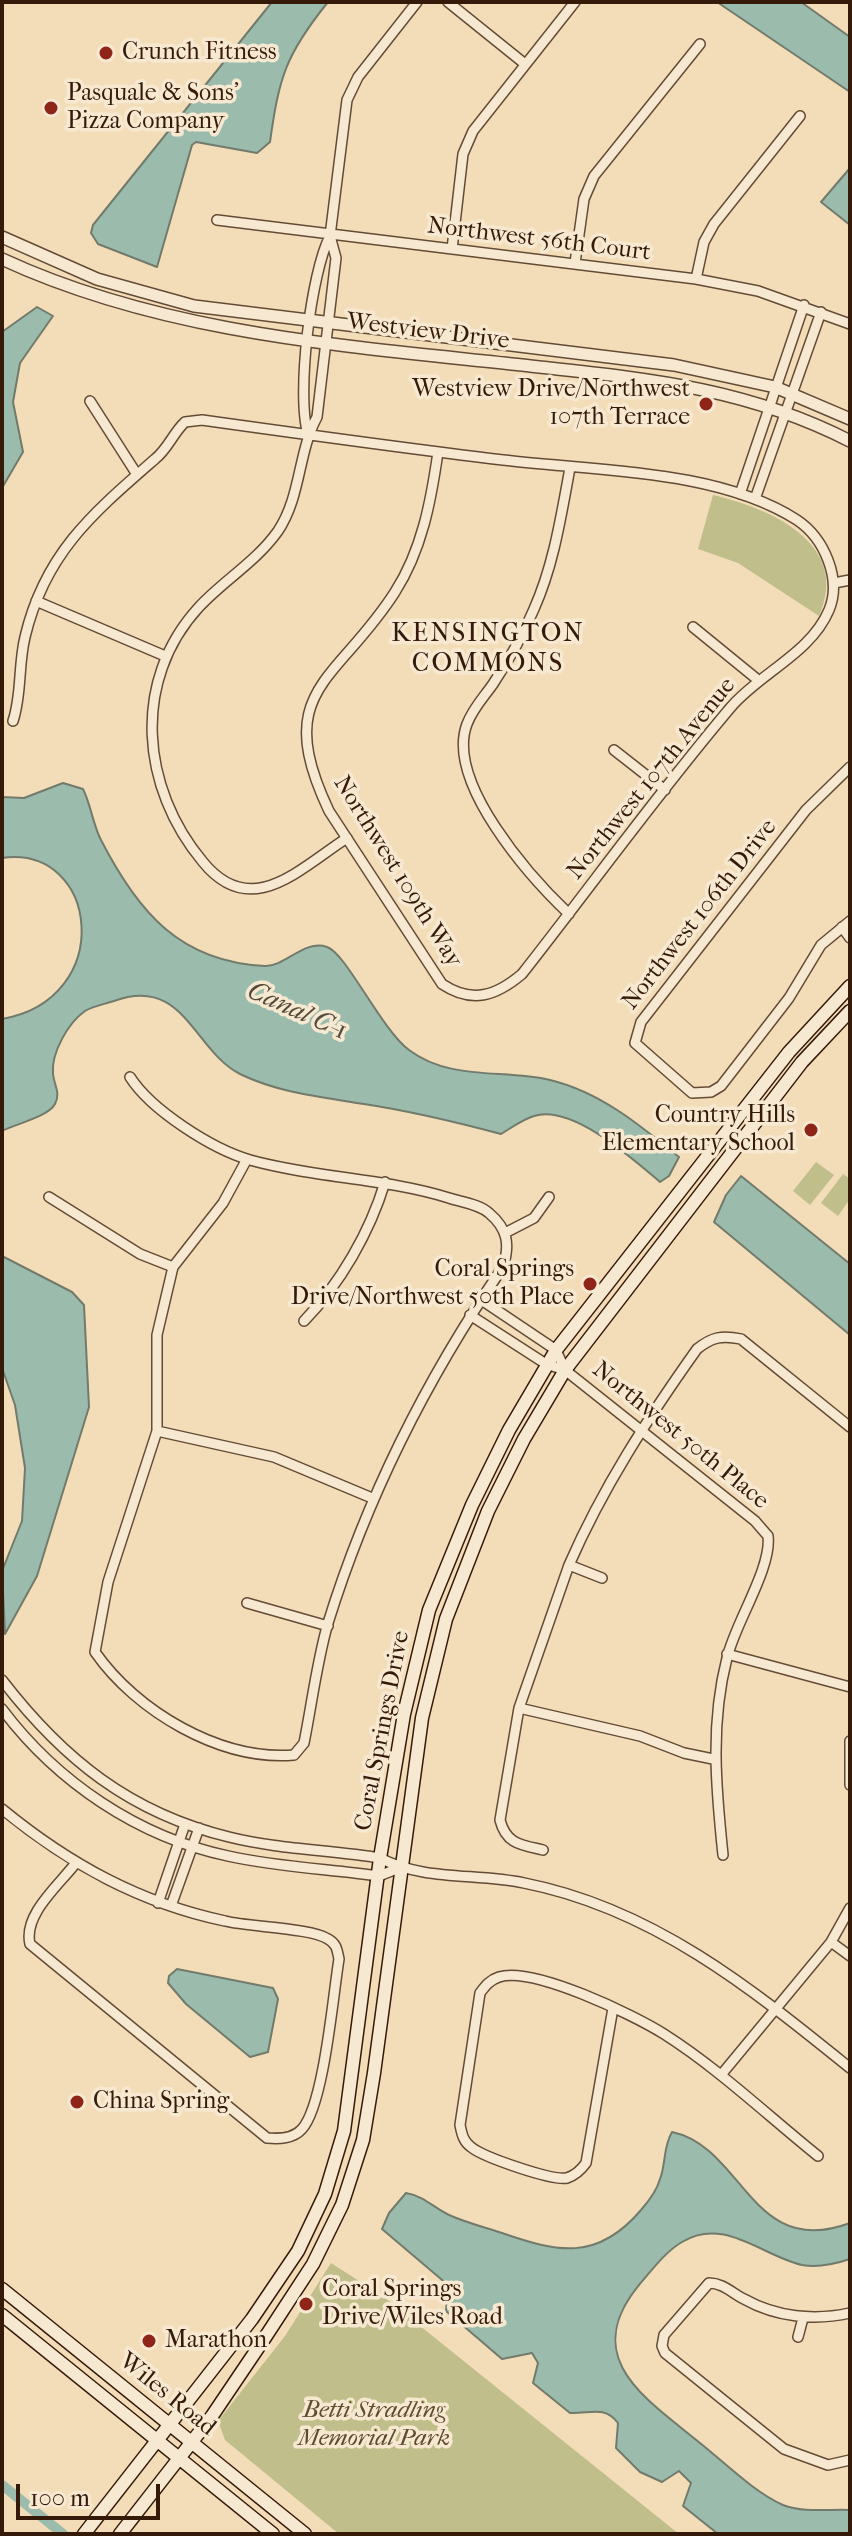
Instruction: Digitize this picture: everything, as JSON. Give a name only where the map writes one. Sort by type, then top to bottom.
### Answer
[{"type":"main road","name":"Coral Springs Drive","points":[[84,2534],[252,2319],[298,2251],[325,2194],[344,2131],[380,1858],[404,1714],[429,1610],[472,1505],[556,1350],[789,1052],[850,986]]},
{"type":"main road","name":"Coral Springs Drive","points":[[120,2534],[191,2442],[313,2264],[331,2228],[363,2140],[422,1718],[446,1619],[488,1511],[524,1439],[565,1370],[802,1062],[850,1011]]},
{"type":"main road","points":[[313,2219],[331,2228]]},
{"type":"main road","name":"Wiles Road","points":[[2,2289],[305,2534]]},
{"type":"main road","name":"Wiles Road","points":[[2,2315],[273,2534]]},
{"type":"street","points":[[308,434],[301,414],[310,321],[319,256],[330,236],[347,100],[358,77],[417,2]]},
{"type":"street","points":[[448,2],[525,64]]},
{"type":"street","points":[[452,249],[463,154],[473,131],[575,2]]},
{"type":"street","points":[[575,263],[584,199],[594,176],[700,44]]},
{"type":"street","points":[[696,279],[704,242],[714,224],[800,116]]},
{"type":"street","name":"Northwest 56th Court","points":[[217,220],[696,279],[758,291],[850,324]]},
{"type":"street","points":[[330,236],[336,258],[317,417],[308,434],[300,474],[280,528],[247,567],[201,605],[183,626],[165,656],[151,723],[153,763],[180,831],[222,884],[249,892],[278,883],[347,838]]},
{"type":"street","name":"Westview Drive","points":[[2,237],[75,271],[172,300],[310,321],[674,365],[775,387],[850,419]]},
{"type":"street","name":"Westview Drive","points":[[2,259],[75,290],[147,312],[206,325],[665,381],[769,405],[850,441]]},
{"type":"street","points":[[740,494],[804,305]]},
{"type":"street","points":[[755,499],[821,312]]},
{"type":"street","points":[[90,401],[136,473]]},
{"type":"street","points":[[13,721],[20,700],[19,673],[25,637],[36,601],[58,554],[83,522],[157,458],[185,422],[202,420],[438,452],[667,477],[740,494],[798,521],[815,537],[828,560],[834,583],[850,580]]},
{"type":"street","name":"Northwest 109th Way","points":[[438,452],[431,501],[403,576],[373,624],[327,673],[312,696],[305,725],[307,751],[315,781],[347,838],[442,984],[457,993],[473,997]]},
{"type":"street","points":[[569,914],[530,877],[489,814],[468,774],[463,750],[465,728],[473,709],[518,644],[535,608],[552,562],[570,468]]},
{"type":"street","name":"Northwest 107th Avenue","points":[[473,997],[505,989],[522,974],[733,704],[819,629],[830,608],[834,583]]},
{"type":"street","points":[[36,601],[165,656]]},
{"type":"street","points":[[693,627],[758,680]]},
{"type":"street","points":[[614,750],[665,790]]},
{"type":"street","name":"Northwest 106th Drive","points":[[850,767],[806,810],[650,1009],[641,1022],[635,1043],[692,1093],[711,1092],[721,1086],[789,998],[821,945],[846,924],[850,938]]},
{"type":"street","points":[[130,1077],[142,1096],[176,1121],[247,1159],[419,1189],[487,1211],[505,1233],[509,1247],[503,1267],[422,1394],[372,1498],[328,1626],[304,1743],[294,1755],[275,1757],[201,1736],[131,1694],[95,1652],[108,1582],[157,1431],[157,1335],[173,1267],[223,1203],[247,1159]]},
{"type":"street","points":[[304,1321],[323,1301],[375,1214],[385,1182]]},
{"type":"street","points":[[49,1197],[140,1254],[173,1267]]},
{"type":"street","points":[[505,1233],[534,1218],[549,1197]]},
{"type":"street","points":[[480,1299],[556,1350]]},
{"type":"street","name":"Northwest 50th Place","points":[[470,1315],[546,1364],[565,1370],[755,1521],[768,1536],[766,1562],[727,1654]]},
{"type":"street","points":[[543,1850],[513,1843],[504,1834],[500,1820],[519,1708],[543,1630],[586,1525],[641,1429],[697,1349],[709,1340],[724,1335],[741,1339],[850,1427]]},
{"type":"street","name":"Northwest 50th Place","points":[[556,1350],[565,1370]]},
{"type":"street","points":[[157,1431],[274,1457],[372,1498]]},
{"type":"street","points":[[569,1565],[602,1578]]},
{"type":"street","points":[[247,1603],[328,1626]]},
{"type":"street","points":[[723,1855],[713,1759],[727,1654],[850,1687]]},
{"type":"street","points":[[2,1680],[30,1717],[87,1772],[185,1824],[231,1838],[380,1858],[399,1868],[524,1883],[611,1908],[679,1941],[777,2009],[850,2068]]},
{"type":"street","points":[[519,1708],[640,1736],[684,1753],[713,1759]]},
{"type":"street","points":[[2,1709],[43,1756],[77,1786],[114,1810],[179,1842],[229,1856],[379,1876],[399,1868]]},
{"type":"street","points":[[850,1741],[850,1785]]},
{"type":"street","points":[[2,1809],[75,1864],[158,1903],[243,1925],[312,1934],[327,1938],[337,1947],[339,1959],[317,2091],[311,2113],[301,2130],[290,2137],[267,2138],[30,1944],[27,1930],[32,1918],[75,1864]]},
{"type":"street","points":[[158,1903],[185,1824]]},
{"type":"street","points":[[171,1906],[199,1828]]},
{"type":"street","points":[[721,2075],[831,1942],[850,1908]]},
{"type":"street","points":[[831,1942],[850,1956]]},
{"type":"street","points":[[613,2008],[586,2163],[579,2172],[565,2179],[547,2177],[472,2148],[463,2138],[460,2125],[480,1993],[489,1982],[501,1976],[527,1977],[577,1991],[613,2008],[662,2033],[721,2075],[818,2156]]},
{"type":"street","points":[[850,2313],[803,2318],[746,2300],[717,2283],[709,2283],[664,2335],[662,2346],[665,2353],[784,2449],[828,2465],[850,2460]]},
{"type":"street","points":[[798,2337],[803,2318]]},
{"type":"green space","points":[[713,495],[758,509],[780,520],[815,549],[824,568],[826,590],[819,616],[738,563],[698,549]]},
{"type":"green space","points":[[816,1162],[834,1175],[810,1205],[793,1191]]},
{"type":"green space","points":[[843,1174],[850,1179],[850,1199],[838,1216],[821,1203]]},
{"type":"green space","name":"Betti Stradling Memorial Park","points":[[331,2263],[384,2297],[679,2534],[339,2534],[225,2440],[218,2421],[285,2336]]},
{"type":"water","points":[[272,2],[328,2],[302,37],[287,67],[277,100],[270,142],[257,153],[196,142],[192,145],[157,267],[98,244],[91,233],[93,225]]},
{"type":"water","points":[[717,2],[801,2],[850,37],[850,92]]},
{"type":"water","points":[[850,168],[850,225],[821,202]]},
{"type":"water","points":[[37,307],[53,316],[20,363],[13,402],[23,452],[2,488],[2,332]]},
{"type":"water","name":"Canal C-1","points":[[63,783],[83,789],[101,840],[130,890],[165,928],[186,943],[209,955],[265,966],[310,947],[327,947],[344,963],[387,1026],[409,1050],[442,1066],[550,1080],[603,1101],[679,1157],[669,1176],[660,1182],[601,1136],[566,1118],[549,1114],[521,1121],[501,1134],[416,1113],[270,1086],[240,1074],[224,1063],[172,1006],[157,998],[138,996],[95,1006],[79,1016],[62,1039],[55,1057],[55,1104],[39,1116],[2,1131],[2,1019],[39,1006],[64,983],[78,956],[82,926],[75,898],[59,874],[35,860],[2,858],[2,797],[24,798]]},
{"type":"water","points":[[741,1176],[850,1264],[850,1335],[714,1222],[726,1195]]},
{"type":"water","points":[[2,1256],[72,1292],[84,1305],[89,1407],[37,1576],[5,1634],[2,1571],[22,1521],[25,1468],[15,1405],[2,1368]]},
{"type":"water","points":[[177,1969],[273,1988],[278,1999],[268,2052],[250,2057],[186,2004],[168,1983],[169,1976]]},
{"type":"water","points":[[672,2132],[696,2142],[716,2158],[769,2214],[791,2226],[817,2230],[850,2223],[850,2259],[826,2265],[802,2265],[728,2235],[698,2235],[670,2251],[639,2285],[622,2311],[615,2334],[617,2355],[626,2374],[659,2410],[751,2485],[783,2505],[807,2510],[850,2510],[850,2534],[718,2534],[683,2506],[691,2483],[679,2471],[662,2482],[640,2472],[616,2448],[618,2423],[613,2417],[602,2412],[570,2413],[533,2383],[538,2363],[532,2353],[502,2359],[446,2311],[448,2285],[382,2229],[389,2213],[406,2193],[456,2218],[522,2240],[559,2248],[592,2245],[625,2227],[649,2200],[659,2183]]},
{"type":"waterway","points":[[2,2485],[63,2534]]},
{"type":"place","name":"Crunch Fitness","points":[[106,53]]},
{"type":"place","name":"Pasquale & Sons' Pizza Company","points":[[51,108]]},
{"type":"place","name":"Westview Drive/Northwest 107th Terrace","points":[[706,404]]},
{"type":"place","name":"Country Hills Elementary School","points":[[811,1130]]},
{"type":"place","name":"Coral Springs Drive/Northwest 50th Place","points":[[590,1284]]},
{"type":"place","name":"China Spring","points":[[77,2102]]},
{"type":"place","name":"Coral Springs Drive/Wiles Road","points":[[306,2304]]},
{"type":"place","name":"Marathon","points":[[149,2341]]},
{"type":"district","name":"KENSINGTON COMMONS","points":[[488,650]]}]
